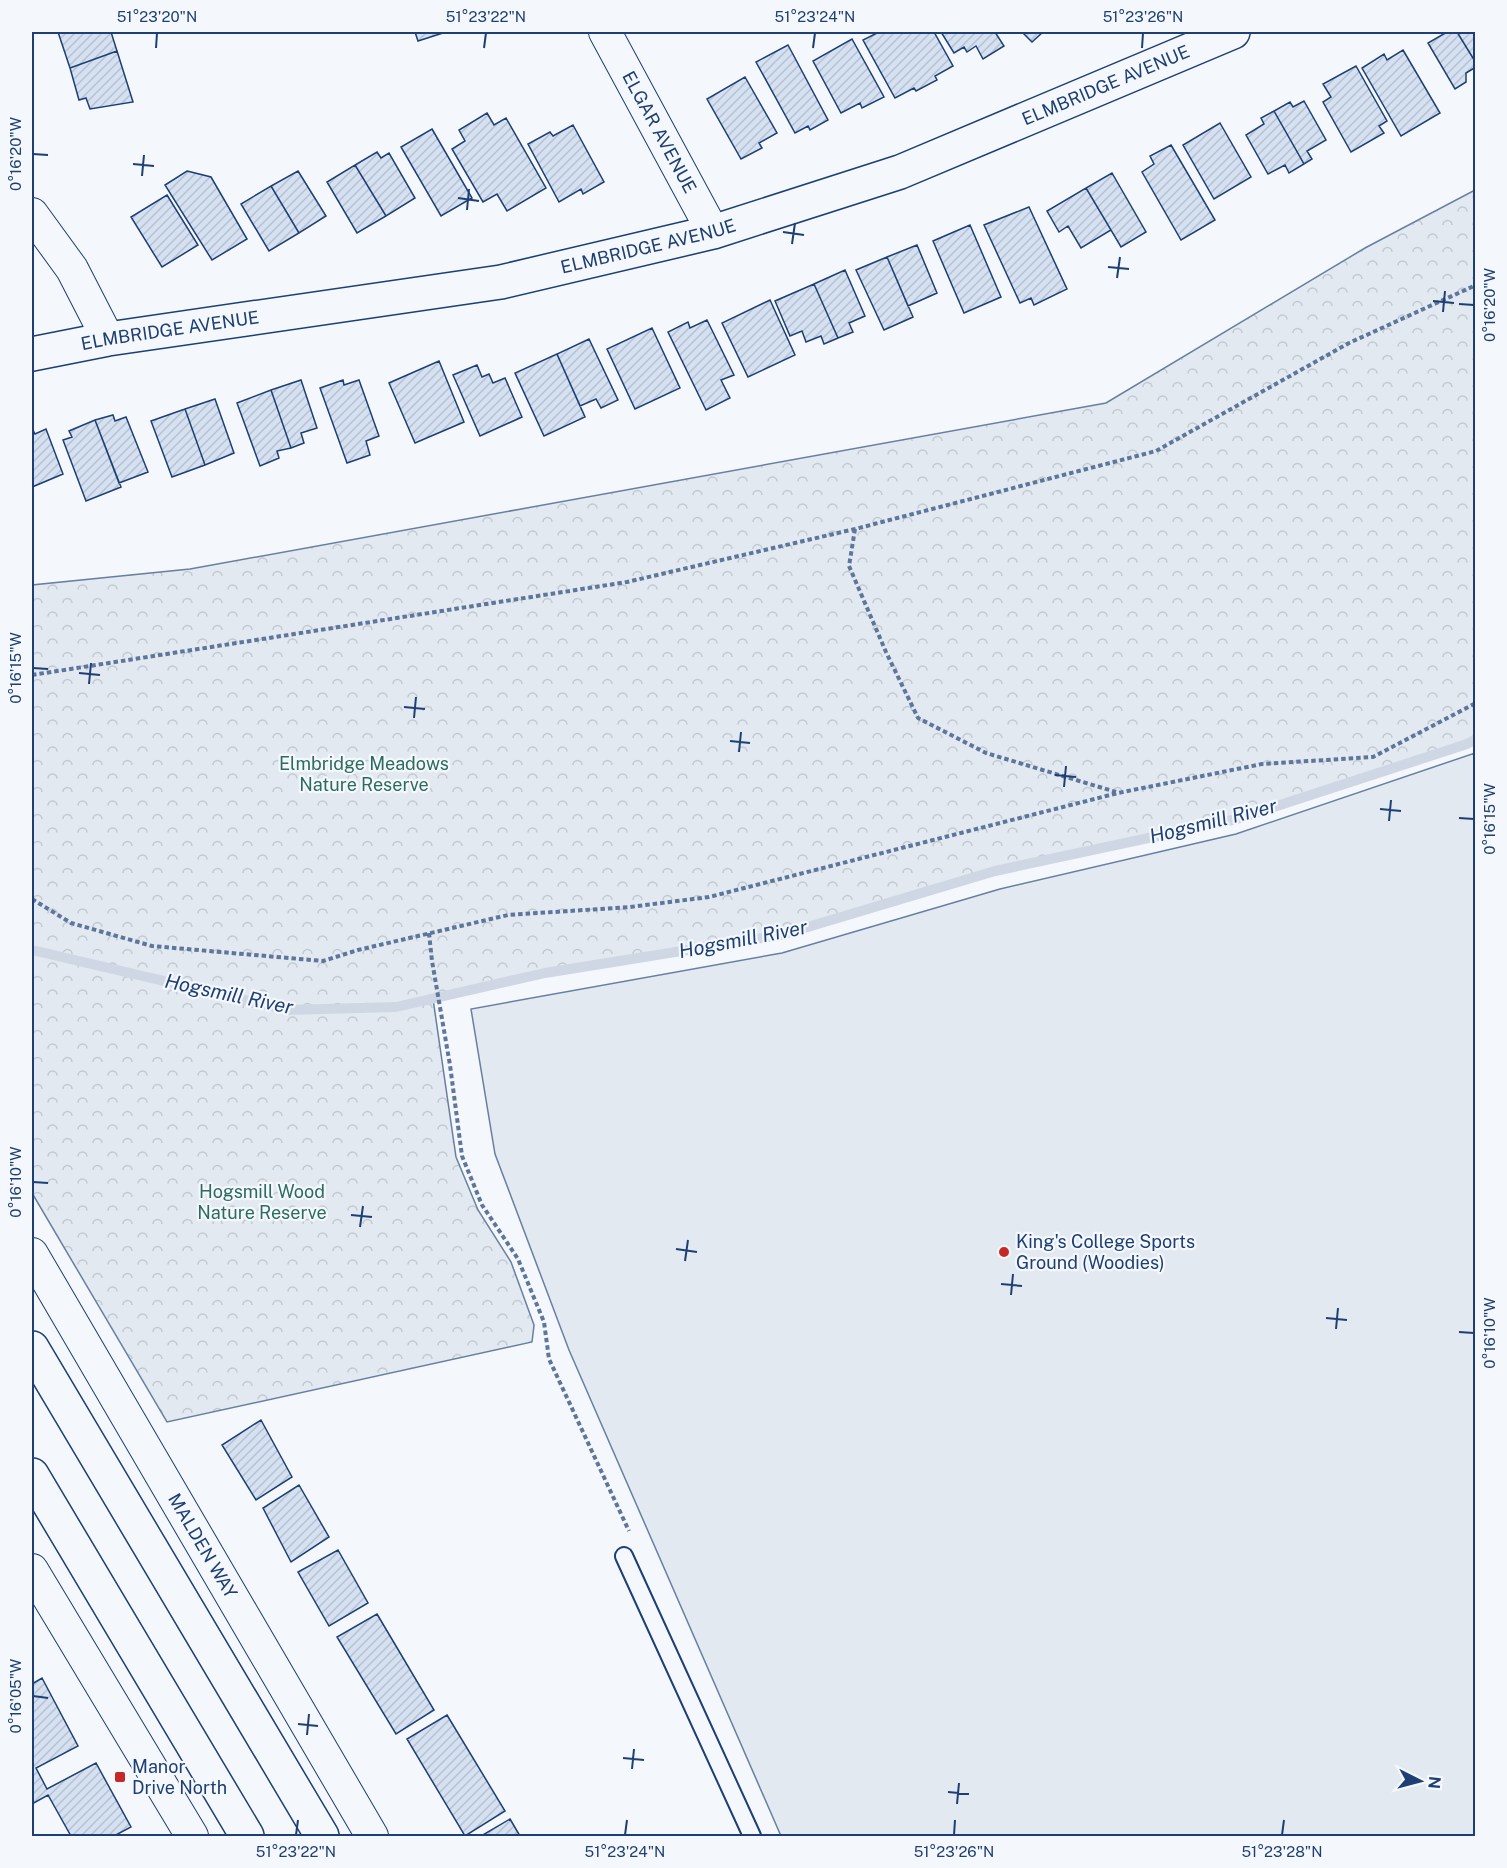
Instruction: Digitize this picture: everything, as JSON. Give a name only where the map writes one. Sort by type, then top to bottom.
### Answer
[{"type":"main road","name":"ELMBRIDGE AVENUE","points":[[32,354],[108,339],[501,282],[713,231],[900,172],[1233,32]]},
{"type":"main road","points":[[32,1348],[322,1836]]},
{"type":"main road","points":[[32,1475],[247,1836]]},
{"type":"street","name":"ELGAR AVENUE","points":[[605,32],[713,231]]},
{"type":"street","points":[[32,214],[72,269],[108,339]]},
{"type":"street","name":"MALDEN WAY","points":[[32,1254],[372,1836]]},
{"type":"street","points":[[32,1570],[192,1836]]},
{"type":"lane","points":[[624,1557],[752,1836]]},
{"type":"path","points":[[32,675],[627,582],[855,529],[1156,451],[1349,344],[1476,285]]},
{"type":"path","points":[[855,529],[849,566],[886,652],[918,718],[986,753],[1118,793]]},
{"type":"path","points":[[32,899],[71,923],[152,946],[323,961],[358,950],[508,915],[630,907],[709,897],[1118,793],[1262,764],[1373,757],[1476,703]]},
{"type":"path","points":[[429,933],[462,1156],[482,1205],[518,1259],[544,1322],[549,1359],[633,1540]]},
{"type":"green space","name":"Elmbridge Meadows Nature Reserve","points":[[1475,190],[1475,739],[1467,744],[1224,822],[995,871],[781,935],[545,973],[433,999],[456,1157],[478,1210],[511,1262],[534,1325],[532,1342],[167,1422],[32,1193],[32,585],[190,569],[1106,403],[1365,248]]},
{"type":"green space","name":"King's College Sports Ground (Woodies)","points":[[1475,753],[1475,1836],[781,1836],[569,1350],[495,1154],[471,1009],[782,953],[1000,889],[1236,834]]},
{"type":"building","points":[[58,32],[111,32],[117,51],[70,68]]},
{"type":"building","points":[[415,32],[446,32],[418,41]]},
{"type":"building","points":[[879,32],[934,32],[953,66],[935,76],[937,80],[916,91],[914,88],[895,98],[863,40]]},
{"type":"building","points":[[941,32],[995,32],[1004,46],[983,59],[976,46],[967,52],[964,47],[954,53]]},
{"type":"building","points":[[1022,32],[1043,32],[1032,42]]},
{"type":"building","points":[[1447,32],[1457,32],[1476,63],[1476,67],[1466,73],[1466,82],[1455,89],[1428,43]]},
{"type":"building","points":[[1457,32],[1476,32],[1476,63]]},
{"type":"building","points":[[852,39],[884,97],[862,108],[860,103],[841,113],[813,61]]},
{"type":"building","points":[[788,45],[828,120],[810,130],[808,126],[795,133],[756,62]]},
{"type":"building","points":[[1403,50],[1440,113],[1401,136],[1362,68],[1384,54],[1387,60]]},
{"type":"building","points":[[117,51],[133,102],[90,109],[86,98],[79,100],[70,68]]},
{"type":"building","points":[[1356,66],[1387,121],[1379,126],[1384,133],[1351,152],[1323,102],[1331,97],[1323,84]]},
{"type":"building","points":[[745,77],[777,133],[759,143],[762,148],[741,159],[707,99]]},
{"type":"building","points":[[1304,101],[1326,140],[1307,151],[1312,159],[1304,164],[1274,111],[1290,102],[1293,107]]},
{"type":"building","points":[[1274,111],[1304,164],[1289,173],[1285,165],[1268,174],[1246,135],[1264,124],[1261,118]]},
{"type":"building","points":[[487,113],[494,125],[506,118],[546,188],[507,211],[497,194],[483,202],[452,149],[465,141],[459,130]]},
{"type":"building","points":[[1220,123],[1251,177],[1214,199],[1183,145]]},
{"type":"building","points":[[573,125],[604,182],[583,194],[581,189],[559,202],[528,144],[550,132],[553,136]]},
{"type":"building","points":[[432,129],[472,198],[441,216],[401,147]]},
{"type":"building","points":[[1171,145],[1215,220],[1181,240],[1142,172],[1154,164],[1150,156]]},
{"type":"building","points":[[377,152],[381,158],[389,153],[415,198],[386,216],[355,165]]},
{"type":"building","points":[[355,165],[386,216],[357,233],[327,182]]},
{"type":"building","points":[[187,171],[211,177],[247,239],[212,260],[165,185]]},
{"type":"building","points":[[298,171],[326,216],[299,233],[271,186]]},
{"type":"building","points":[[1112,173],[1146,232],[1121,247],[1086,188]]},
{"type":"building","points":[[271,186],[299,233],[269,251],[241,204]]},
{"type":"building","points":[[1086,188],[1111,230],[1081,248],[1068,226],[1059,232],[1047,211]]},
{"type":"building","points":[[167,195],[198,245],[162,267],[131,217]]},
{"type":"building","points":[[1029,207],[1067,289],[1034,305],[1031,298],[1020,303],[984,225]]},
{"type":"building","points":[[970,225],[1001,297],[964,313],[933,241]]},
{"type":"building","points":[[917,245],[937,293],[908,306],[887,257]]},
{"type":"building","points":[[887,257],[913,317],[884,330],[856,270]]},
{"type":"building","points":[[845,270],[865,316],[849,323],[853,332],[838,338],[814,284]]},
{"type":"building","points":[[814,284],[838,338],[824,344],[821,336],[806,342],[802,331],[790,336],[775,301]]},
{"type":"building","points":[[770,300],[795,355],[748,377],[722,323]]},
{"type":"building","points":[[707,320],[734,375],[721,380],[730,398],[706,410],[668,332],[688,322],[690,328]]},
{"type":"building","points":[[652,328],[680,388],[635,409],[607,349]]},
{"type":"building","points":[[589,339],[618,400],[601,408],[596,399],[580,406],[557,354]]},
{"type":"building","points":[[557,354],[585,417],[544,436],[515,373]]},
{"type":"building","points":[[439,361],[464,422],[415,443],[389,383]]},
{"type":"building","points":[[477,365],[482,377],[489,374],[493,383],[505,378],[522,417],[480,436],[453,375]]},
{"type":"building","points":[[301,380],[317,428],[301,433],[304,443],[291,448],[271,390]]},
{"type":"building","points":[[343,380],[344,385],[359,380],[379,436],[366,441],[370,455],[347,463],[320,388]]},
{"type":"building","points":[[271,390],[291,448],[277,451],[279,458],[260,466],[237,403]]},
{"type":"building","points":[[215,399],[234,453],[205,465],[185,409]]},
{"type":"building","points":[[185,409],[205,465],[172,477],[151,421]]},
{"type":"building","points":[[113,415],[115,421],[126,417],[148,472],[119,483],[95,420]]},
{"type":"building","points":[[95,420],[121,487],[86,501],[63,440],[72,437],[69,431]]},
{"type":"building","points":[[46,429],[63,474],[32,487],[32,431],[35,434]]},
{"type":"building","points":[[261,1420],[292,1477],[256,1500],[222,1445]]},
{"type":"building","points":[[299,1485],[329,1537],[291,1562],[263,1508]]},
{"type":"building","points":[[338,1550],[368,1603],[329,1626],[298,1572]]},
{"type":"building","points":[[377,1614],[434,1710],[396,1734],[337,1637]]},
{"type":"building","points":[[42,1678],[78,1746],[36,1768],[47,1789],[96,1763],[131,1827],[114,1836],[71,1836],[48,1795],[32,1804],[32,1684]]},
{"type":"building","points":[[447,1715],[505,1811],[465,1836],[407,1739]]},
{"type":"building","points":[[510,1819],[520,1836],[481,1836]]},
{"type":"waterway","name":"Hogsmill River","points":[[32,950],[287,1010],[396,1007],[545,973],[781,935],[995,871],[1237,819],[1467,744],[1476,739]]},
{"type":"place","name":"King's College Sports Ground (Woodies)","points":[[1004,1252]]},
{"type":"place","name":"Manor Drive North","points":[[120,1777]]},
{"type":"park label","name":"Hogsmill Wood Nature Reserve","points":[[262,1202]]}]
